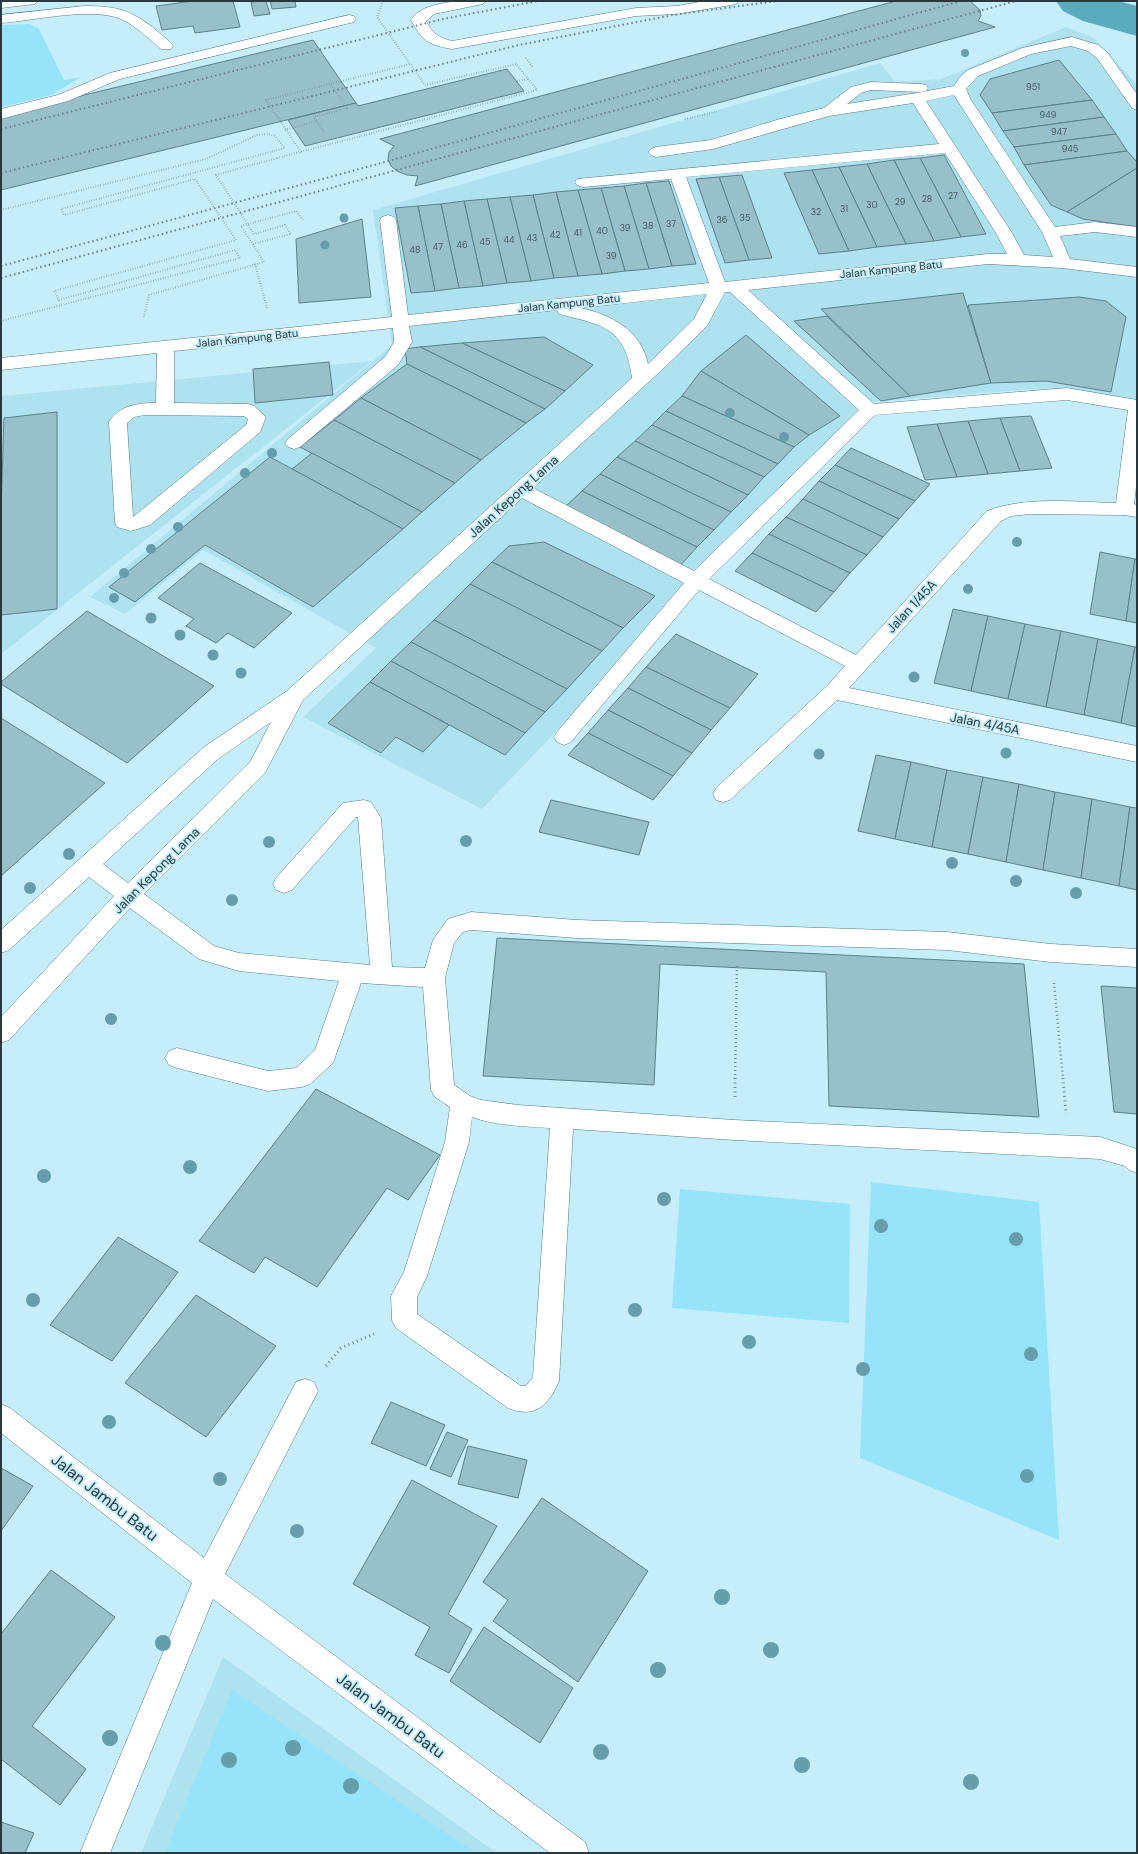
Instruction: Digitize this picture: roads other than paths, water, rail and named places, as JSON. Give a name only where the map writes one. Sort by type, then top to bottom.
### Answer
[{"type":"street","points":[[1,4],[30,1]]},
{"type":"street","points":[[128,1],[125,6],[129,17]]},
{"type":"street","points":[[478,1],[429,11],[418,20],[423,31],[435,42],[452,45],[636,12],[677,10],[731,1]]},
{"type":"street","points":[[636,12],[664,1]]},
{"type":"street","points":[[1,20],[60,13],[94,11],[115,12],[129,17],[166,46]]},
{"type":"street","points":[[1,114],[63,98],[115,76],[349,19]]},
{"type":"street","points":[[656,152],[713,144],[785,122],[829,111],[917,98],[959,89],[965,80],[973,73],[984,68],[1027,51],[1072,41],[1093,48],[1102,55],[1137,105]]},
{"type":"street","points":[[829,111],[856,90],[871,86],[959,89]]},
{"type":"street","points":[[959,89],[963,100],[1050,232],[1064,262]]},
{"type":"street","points":[[917,98],[1004,233],[1018,259]]},
{"type":"street","points":[[583,182],[949,148]]},
{"type":"street","points":[[677,174],[727,286],[870,410]]},
{"type":"street","points":[[294,443],[392,361],[403,342],[388,220]]},
{"type":"street","points":[[1050,232],[1095,227],[1137,232]]},
{"type":"street","name":"Jalan Kampung Batu","points":[[1,364],[988,259],[1064,262],[1137,272]]},
{"type":"street","name":"Jalan Kepong Lama","points":[[1,944],[211,753],[294,696],[641,379],[701,322],[727,286]]},
{"type":"street","points":[[539,306],[599,317],[618,327],[631,341],[639,358],[641,379]]},
{"type":"street","points":[[164,409],[166,346]]},
{"type":"street","points":[[564,737],[697,580],[870,410],[1067,394],[1137,406]]},
{"type":"street","points":[[164,409],[248,410],[257,417],[254,428],[143,520],[131,525],[124,522],[118,422],[123,416],[132,410],[164,409]]},
{"type":"street","points":[[1130,510],[1137,410]]},
{"type":"street","points":[[521,490],[857,664]]},
{"type":"street","name":"Jalan 1/45A","points":[[723,794],[832,692],[994,516],[1009,510],[1030,508],[1130,510]]},
{"type":"street","name":"Jalan 4/45A","points":[[832,692],[1137,754]]},
{"type":"street","name":"Jalan Kepong Lama","points":[[1,1033],[129,895],[258,767],[294,696]]},
{"type":"street","points":[[284,884],[350,809],[364,808],[370,818],[382,976]]},
{"type":"street","points":[[88,865],[207,953],[239,962],[382,976],[434,978]]},
{"type":"street","points":[[1137,958],[1051,953],[947,941],[577,929],[471,921],[456,925],[444,940],[434,978],[443,1090],[462,1103],[487,1111],[518,1115],[734,1130],[1100,1148],[1133,1158],[1137,1162]]},
{"type":"street","points":[[177,1058],[268,1080],[302,1077],[324,1056],[353,973]]},
{"type":"street","points":[[462,1103],[457,1142],[415,1276],[404,1296],[405,1320],[517,1399],[532,1399],[546,1381],[562,1118]]},
{"type":"street","points":[[95,1853],[208,1578],[305,1391]]},
{"type":"street","name":"Jalan Jambu Batu","points":[[1,1417],[208,1578],[574,1853]]},
{"type":"waterway","points":[[1080,1],[1100,11],[1137,21]]},
{"type":"railway","points":[[1,129],[443,19],[538,1]]},
{"type":"railway","points":[[1,173],[519,45],[673,15],[777,1]]},
{"type":"railway","points":[[1,266],[374,165],[961,1]]},
{"type":"railway","points":[[1,278],[1016,1]]}]
